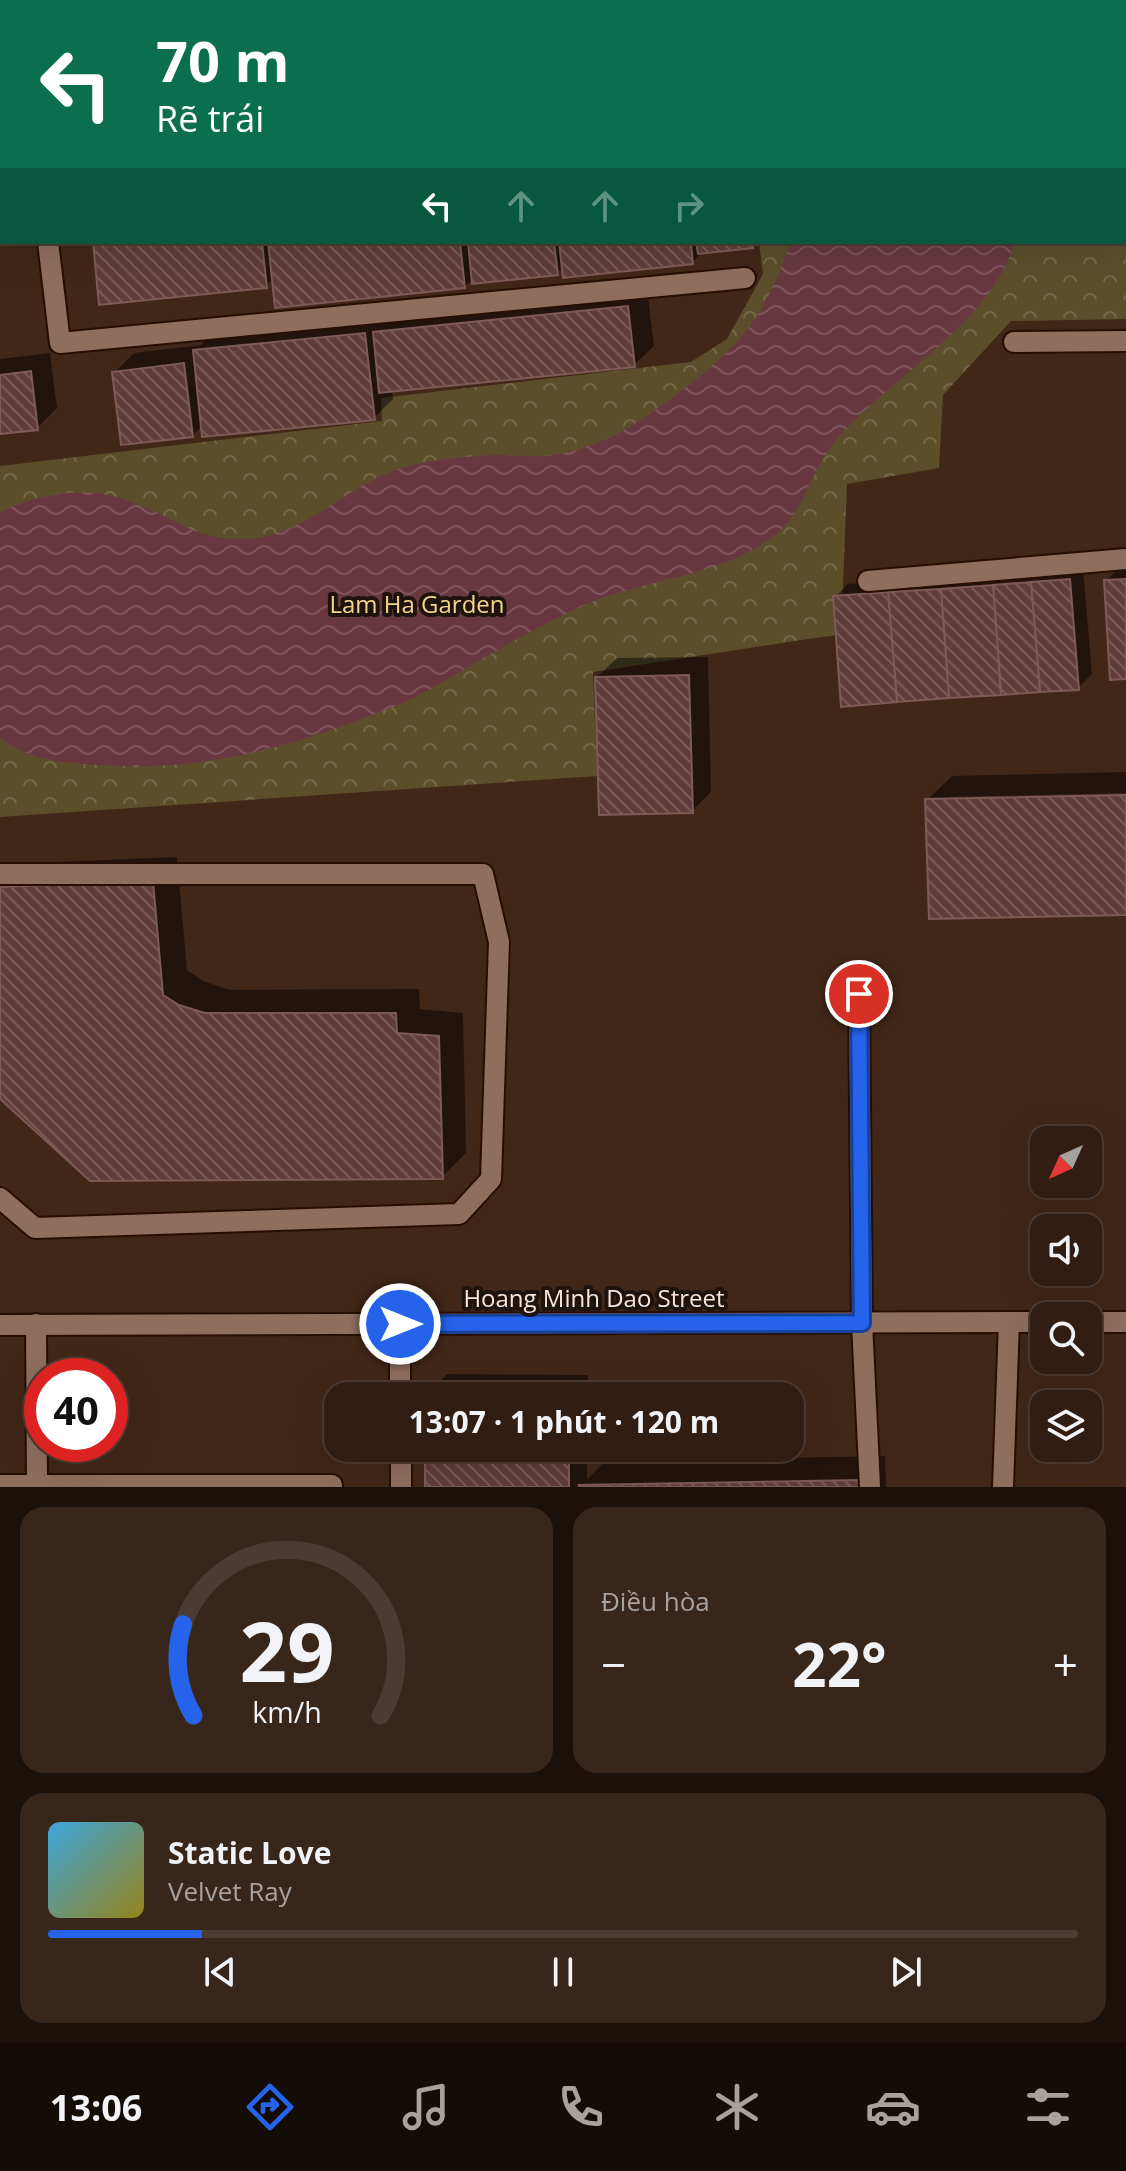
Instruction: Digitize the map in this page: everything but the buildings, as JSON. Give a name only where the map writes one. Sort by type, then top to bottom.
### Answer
[{"type":"street","points":[[48,244],[60,343],[745,278]]},
{"type":"street","points":[[1014,342],[1126,341]]},
{"type":"street","points":[[868,581],[1126,559]]},
{"type":"street","points":[[0,874],[483,874],[499,942],[491,1179],[459,1214],[35,1228],[0,1198]]},
{"type":"street","points":[[859,994],[862,1323],[870,1487]]},
{"type":"street","points":[[1003,1487],[1009,1322]]},
{"type":"street","name":"Hoang Minh Dao Street","points":[[0,1325],[1030,1322]]},
{"type":"street","points":[[1102,1322],[1126,1322]]},
{"type":"street","points":[[36,1324],[37,1485]]},
{"type":"street","points":[[400,1324],[400,1382]]},
{"type":"street","points":[[401,1462],[401,1487]]},
{"type":"street","points":[[0,1485],[332,1487]]},
{"type":"green space","name":"Lam Ha Garden","points":[[759,244],[1126,244],[1126,319],[1011,321],[943,395],[939,468],[847,484],[841,634],[593,672],[597,776],[0,817],[0,466],[382,421],[381,398],[691,362],[727,339],[763,274]]},
{"type":"water","points":[[790,244],[1013,244],[1003,270],[985,298],[936,349],[855,420],[825,456],[790,519],[770,539],[749,552],[727,562],[587,604],[526,634],[408,701],[348,724],[256,752],[162,766],[72,763],[23,751],[0,738],[0,513],[3,511],[48,496],[95,493],[126,500],[211,536],[245,539],[287,530],[378,477],[398,469],[435,460],[474,456],[547,456],[574,451],[627,428],[660,407],[708,369],[749,328],[775,281]]},
{"type":"route","points":[[400,1324],[862,1323],[859,994]]}]
